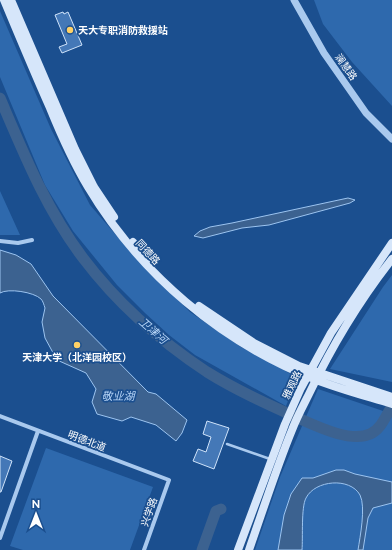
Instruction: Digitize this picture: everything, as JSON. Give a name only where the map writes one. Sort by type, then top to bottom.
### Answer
[{"type":"main road","name":"同德路","points":[[4,0],[73,160],[100,207],[134,251],[165,283],[206,318],[260,354],[317,377],[379,397],[392,404]]},
{"type":"main road","name":"同德路","points":[[11,0],[55,106],[83,167],[94,187],[123,230],[172,284],[208,313],[254,343],[299,366],[309,373]]},
{"type":"main road","name":"雅观路","points":[[249,550],[289,426],[292,409],[331,332],[392,243]]},
{"type":"main road","name":"雅观路","points":[[238,550],[272,460],[289,426],[302,409],[336,342],[377,278],[392,259]]},
{"type":"main road","name":"同德路","points":[[379,397],[392,397]]},
{"type":"street","name":"澜慧路","points":[[294,0],[324,53],[366,112],[392,139]]},
{"type":"street","points":[[0,241],[18,243],[32,240]]},
{"type":"street","name":"明德北道","points":[[0,416],[169,480]]},
{"type":"street","points":[[0,538],[38,431]]},
{"type":"street","name":"兴学路","points":[[144,550],[169,480]]},
{"type":"lane","points":[[227,444],[272,460]]},
{"type":"shaded area","points":[[314,0],[392,0],[392,106],[352,62],[323,24]]},
{"type":"shaded area","points":[[0,11],[51,129],[90,205],[136,258],[190,312],[241,347],[294,376],[296,381],[286,406],[195,355],[169,335],[117,285],[73,231],[45,185],[0,77]]},
{"type":"shaded area","points":[[0,191],[20,235],[0,235]]},
{"type":"shaded area","points":[[392,275],[392,382],[330,369],[383,287]]},
{"type":"shaded area","points":[[318,389],[392,414],[392,550],[255,550],[280,477]]},
{"type":"shaded area","points":[[46,448],[153,487],[130,550],[23,550],[10,546]]},
{"type":"water","points":[[348,198],[355,200],[350,203],[269,225],[242,228],[203,238],[194,236],[200,231],[210,227]]},
{"type":"water","name":"敬业湖","points":[[0,250],[16,255],[31,264],[53,296],[148,392],[156,394],[187,420],[182,433],[176,441],[156,425],[131,417],[122,421],[97,414],[92,402],[96,389],[86,373],[57,360],[45,338],[42,322],[45,308],[42,300],[33,294],[15,291],[0,293]]},
{"type":"water","points":[[336,470],[344,470],[355,474],[392,482],[392,503],[373,508],[368,518],[363,550],[358,550],[363,514],[360,495],[349,485],[333,483],[324,484],[317,487],[310,492],[304,502],[302,550],[278,550],[284,515],[291,494],[302,478],[313,478]]},
{"type":"building","points":[[63,12],[64,14],[68,12],[82,45],[62,53],[59,47],[67,44],[55,15]]},
{"type":"building","points":[[207,421],[229,428],[214,469],[193,461],[198,449],[206,452],[211,437],[203,434]]},
{"type":"building","points":[[0,456],[12,461],[1,492],[0,492]]},
{"type":"waterway","name":"卫津河","points":[[0,98],[37,181],[70,239],[96,275],[125,306],[156,334],[218,379],[263,402],[324,429],[353,436],[370,434],[380,426],[392,406]]},
{"type":"waterway","points":[[202,550],[216,511],[221,509]]},
{"type":"place","name":"天大专职消防救援站","points":[[70,30]]},
{"type":"place","name":"天津大学（北洋园校区）","points":[[77,345]]}]
